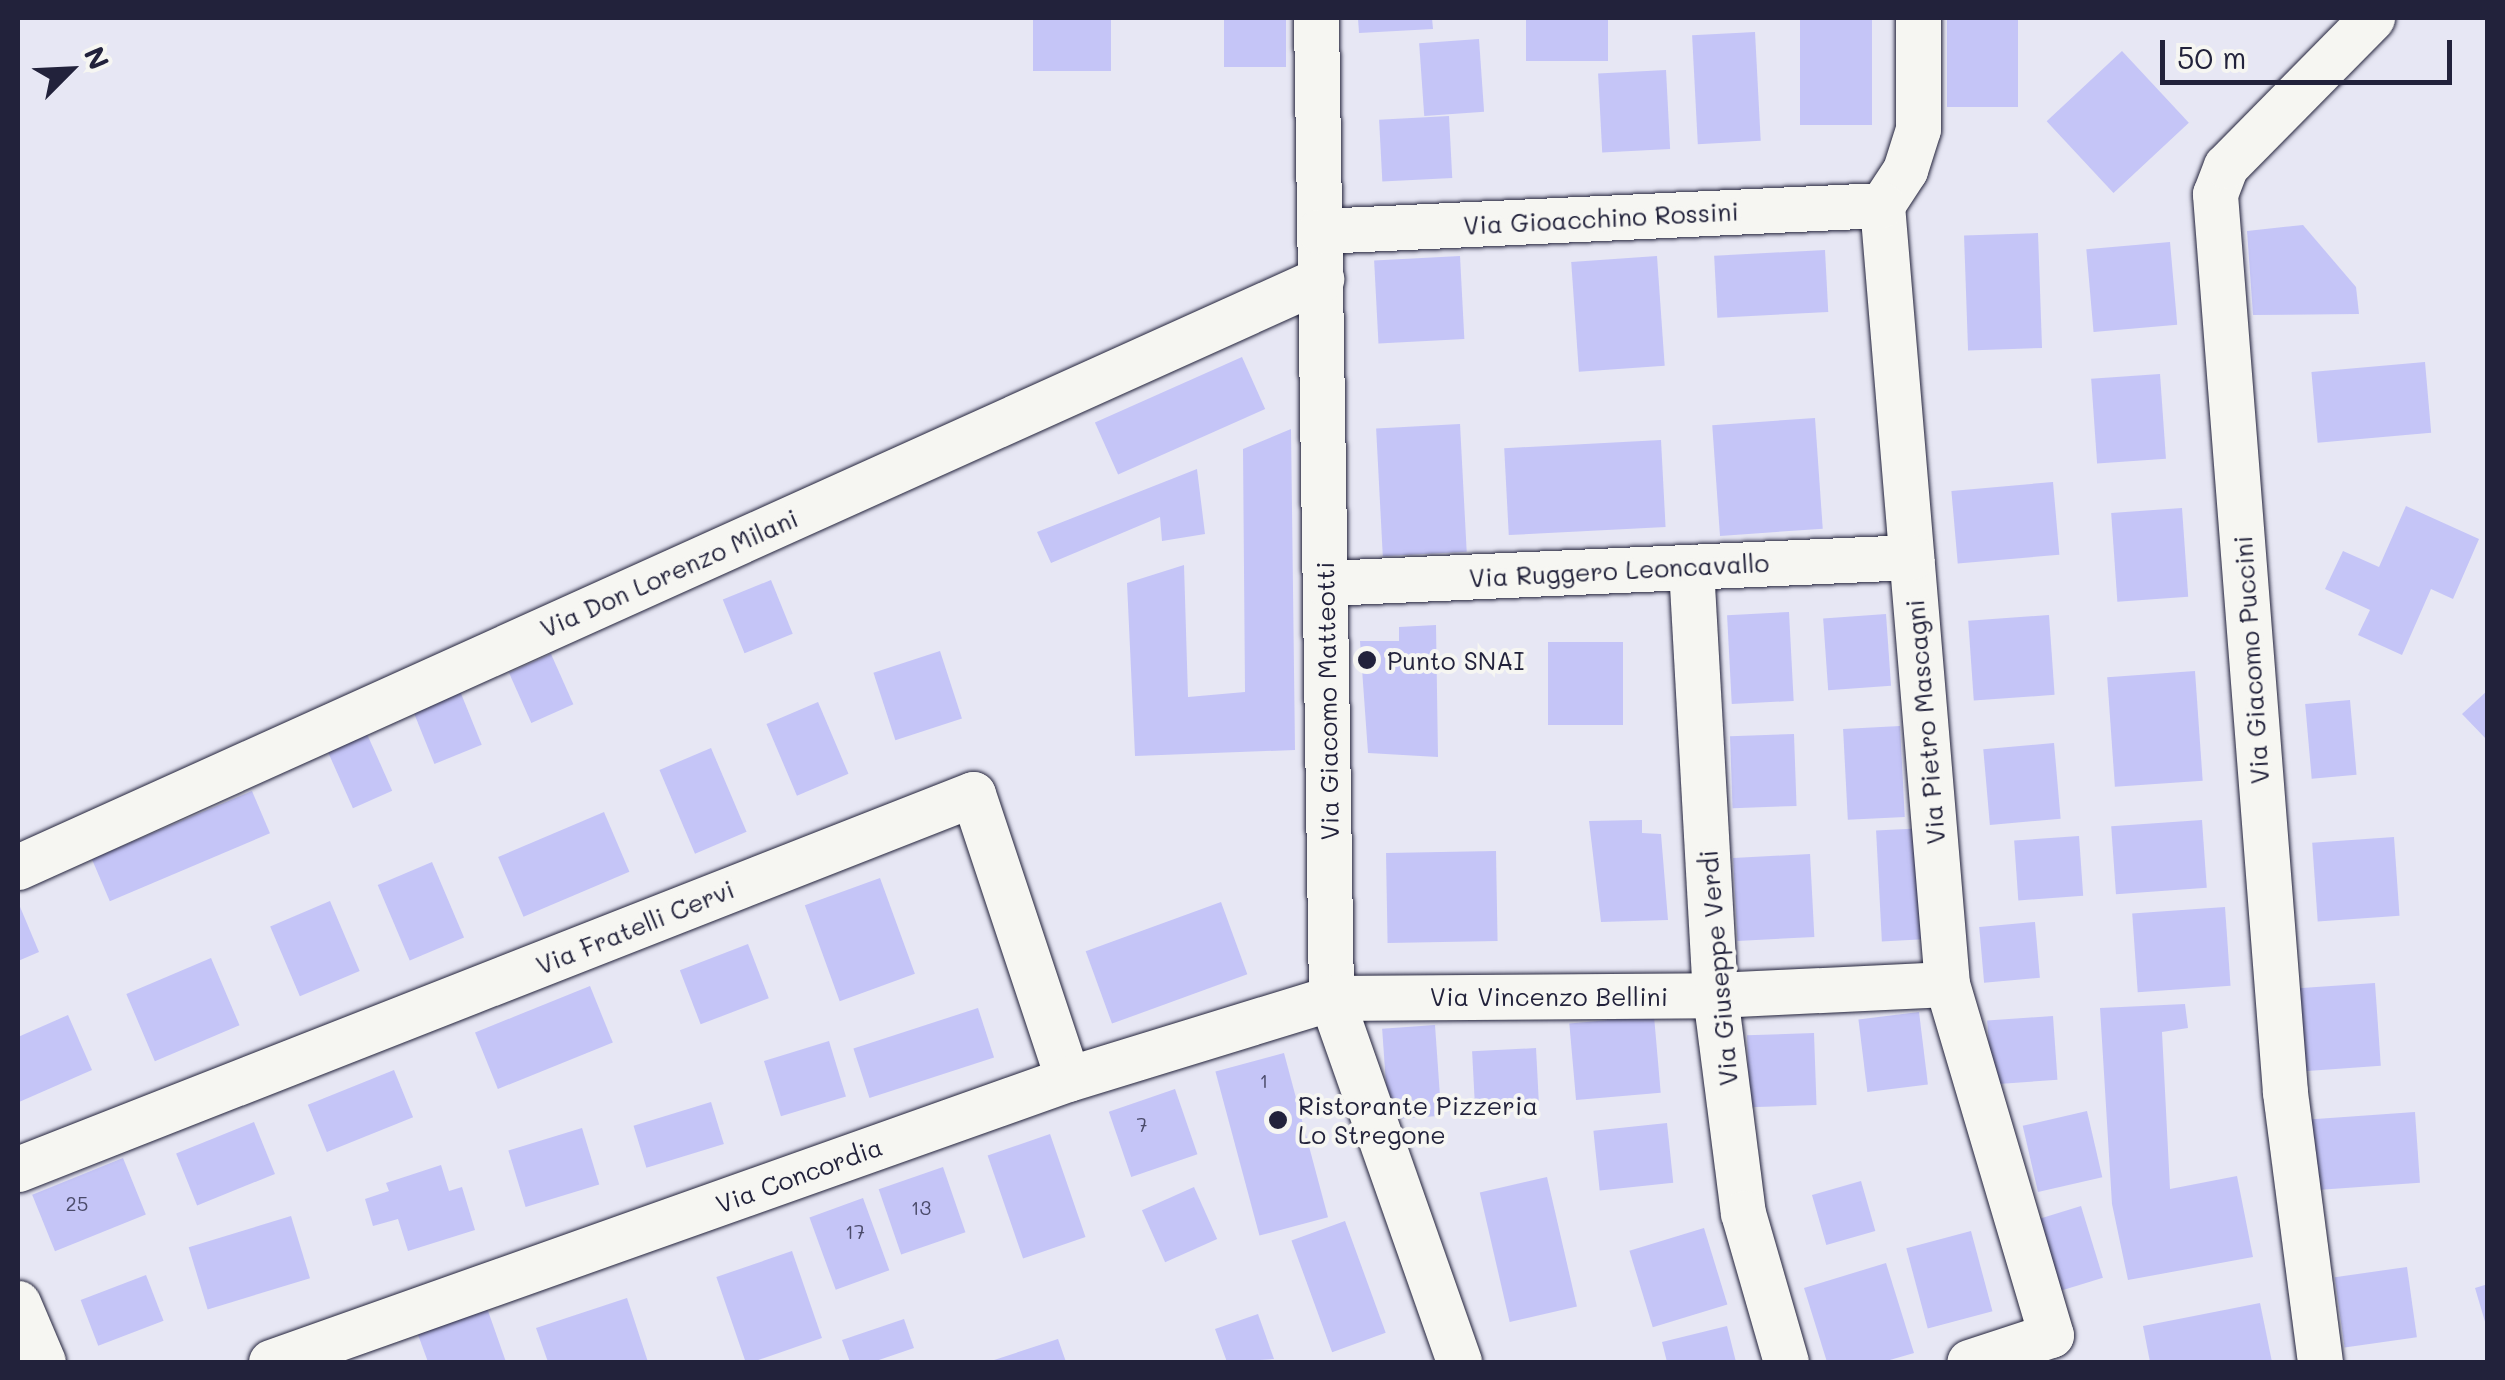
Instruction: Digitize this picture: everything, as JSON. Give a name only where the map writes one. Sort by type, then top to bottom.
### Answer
[{"type":"street","name":"Via Giacomo Matteotti","points":[[1316,18],[1331,998],[1458,1362]]},
{"type":"street","points":[[1882,204],[1906,170],[1918,129],[1918,18]]},
{"type":"street","name":"Via Giacomo Puccini","points":[[2320,1362],[2285,1092],[2215,194],[2226,166],[2372,18]]},
{"type":"street","name":"Via Gioacchino Rossini","points":[[1320,231],[1882,204]]},
{"type":"street","name":"Via Pietro Mascagni","points":[[1882,204],[1947,984],[2052,1335],[1969,1362]]},
{"type":"street","name":"Via Don Lorenzo Milani","points":[[18,867],[1320,279]]},
{"type":"street","name":"Via Ruggero Leoncavallo","points":[[1326,583],[1911,557]]},
{"type":"street","name":"Via Giuseppe Verdi","points":[[1692,567],[1715,995],[1744,1213],[1786,1362]]},
{"type":"street","name":"Via Fratelli Cervi","points":[[18,1169],[973,794],[1068,1079]]},
{"type":"street","name":"Via Vincenzo Bellini","points":[[1331,998],[1715,995],[1947,984]]},
{"type":"street","name":"Via Concordia","points":[[271,1362],[1068,1079],[1331,998]]},
{"type":"street","points":[[18,1302],[43,1362]]},
{"type":"building","points":[[1033,18],[1111,18],[1111,71],[1033,71]]},
{"type":"building","points":[[1224,18],[1286,18],[1286,67],[1224,67]]},
{"type":"building","points":[[1358,18],[1432,18],[1433,29],[1359,33]]},
{"type":"building","points":[[1526,18],[1608,18],[1608,61],[1526,61]]},
{"type":"building","points":[[1800,18],[1872,18],[1872,125],[1800,125]]},
{"type":"building","points":[[1947,18],[2018,18],[2018,107],[1947,107]]},
{"type":"building","points":[[1755,32],[1761,141],[1698,144],[1692,35]]},
{"type":"building","points":[[1479,39],[1484,112],[1424,116],[1419,43]]},
{"type":"building","points":[[2122,51],[2189,123],[2114,193],[2047,121]]},
{"type":"building","points":[[1666,70],[1670,149],[1602,152],[1598,74]]},
{"type":"building","points":[[1449,116],[1452,178],[1382,182],[1379,120]]},
{"type":"building","points":[[2303,225],[2356,287],[2359,314],[2253,315],[2247,231]]},
{"type":"building","points":[[2038,233],[2042,348],[1968,351],[1964,236]]},
{"type":"building","points":[[2170,242],[2177,325],[2094,332],[2086,249]]},
{"type":"building","points":[[1825,250],[1828,312],[1717,318],[1714,256]]},
{"type":"building","points":[[1460,256],[1464,339],[1378,343],[1374,261]]},
{"type":"building","points":[[1657,256],[1665,366],[1579,372],[1571,262]]},
{"type":"building","points":[[1242,357],[1265,409],[1118,475],[1095,422]]},
{"type":"building","points":[[2425,362],[2431,433],[2318,443],[2311,372]]},
{"type":"building","points":[[2160,374],[2166,459],[2097,464],[2091,379]]},
{"type":"building","points":[[1815,418],[1823,529],[1720,536],[1712,425]]},
{"type":"building","points":[[1460,424],[1467,552],[1383,556],[1376,428]]},
{"type":"building","points":[[1291,429],[1295,750],[1135,756],[1127,583],[1184,565],[1188,697],[1245,692],[1243,449]]},
{"type":"building","points":[[1661,440],[1666,527],[1509,535],[1504,448]]},
{"type":"building","points":[[1197,469],[1205,534],[1162,541],[1160,517],[1051,563],[1037,532]]},
{"type":"building","points":[[2053,482],[2059,555],[1958,564],[1951,491]]},
{"type":"building","points":[[2406,506],[2479,539],[2453,599],[2431,589],[2402,655],[2358,635],[2370,610],[2325,589],[2343,551],[2379,567]]},
{"type":"building","points":[[2182,508],[2188,597],[2117,602],[2111,513]]},
{"type":"building","points":[[771,580],[793,634],[745,653],[723,599]]},
{"type":"building","points":[[1789,612],[1794,701],[1732,704],[1727,615]]},
{"type":"building","points":[[1886,614],[1891,686],[1828,690],[1823,618]]},
{"type":"building","points":[[2049,615],[2055,695],[1974,700],[1968,621]]},
{"type":"building","points":[[1436,625],[1438,757],[1368,753],[1360,641],[1399,641],[1399,627]]},
{"type":"building","points":[[1548,642],[1623,642],[1623,725],[1548,725]]},
{"type":"building","points":[[940,651],[962,719],[895,740],[873,673]]},
{"type":"building","points":[[551,654],[573,704],[531,723],[509,673]]},
{"type":"building","points":[[2195,671],[2203,781],[2115,787],[2107,677]]},
{"type":"building","points":[[2488,690],[2488,741],[2462,714]]},
{"type":"building","points":[[460,691],[482,745],[434,764],[413,710]]},
{"type":"building","points":[[2350,700],[2357,775],[2312,779],[2305,704]]},
{"type":"building","points":[[818,702],[848,774],[797,796],[766,724]]},
{"type":"building","points":[[1900,726],[1905,817],[1848,820],[1843,729]]},
{"type":"building","points":[[367,734],[392,791],[353,808],[328,751]]},
{"type":"building","points":[[1794,734],[1797,806],[1733,808],[1730,736]]},
{"type":"building","points":[[2054,743],[2061,819],[1990,825],[1983,749]]},
{"type":"building","points":[[711,748],[747,832],[695,854],[659,770]]},
{"type":"building","points":[[252,791],[270,833],[110,901],[92,859]]},
{"type":"building","points":[[604,812],[629,872],[524,917],[498,857]]},
{"type":"building","points":[[1642,820],[1642,833],[1661,834],[1668,920],[1601,922],[1589,821]]},
{"type":"building","points":[[2202,820],[2207,888],[2116,894],[2111,826]]},
{"type":"building","points":[[1926,828],[1932,939],[1882,941],[1876,831]]},
{"type":"building","points":[[2079,836],[2083,896],[2018,900],[2014,841]]},
{"type":"building","points":[[2394,837],[2400,916],[2318,922],[2312,843]]},
{"type":"building","points":[[1496,851],[1498,941],[1388,943],[1386,853]]},
{"type":"building","points":[[1810,854],[1814,937],[1737,941],[1733,858]]},
{"type":"building","points":[[432,862],[464,937],[410,961],[378,885]]},
{"type":"building","points":[[880,878],[915,974],[840,1001],[805,905]]},
{"type":"building","points":[[330,901],[360,971],[300,996],[270,926]]},
{"type":"building","points":[[18,902],[39,952],[18,961]]},
{"type":"building","points":[[1221,902],[1247,974],[1112,1024],[1086,951]]},
{"type":"building","points":[[2225,907],[2231,986],[2138,992],[2132,913]]},
{"type":"building","points":[[2035,922],[2040,978],[1984,983],[1979,927]]},
{"type":"building","points":[[748,944],[769,998],[701,1024],[680,970]]},
{"type":"building","points":[[211,958],[240,1025],[155,1061],[126,994]]},
{"type":"building","points":[[2375,983],[2381,1066],[2304,1071],[2298,988]]},
{"type":"building","points":[[590,986],[613,1043],[498,1089],[475,1032]]},
{"type":"building","points":[[2185,1004],[2188,1028],[2162,1032],[2170,1189],[2237,1176],[2253,1257],[2128,1280],[2112,1204],[2100,1008]]},
{"type":"building","points":[[978,1008],[994,1057],[869,1098],[853,1048]]},
{"type":"building","points":[[1919,1012],[1928,1084],[1867,1092],[1858,1019]]},
{"type":"building","points":[[68,1015],[92,1070],[19,1102],[18,1037]]},
{"type":"building","points":[[1654,1016],[1661,1093],[1576,1100],[1569,1023]]},
{"type":"building","points":[[2053,1016],[2057,1080],[1992,1084],[1987,1021]]},
{"type":"building","points":[[1435,1025],[1441,1116],[1388,1119],[1382,1029]]},
{"type":"building","points":[[1814,1033],[1817,1105],[1750,1107],[1747,1035]]},
{"type":"building","points":[[829,1041],[846,1096],[781,1116],[764,1061]]},
{"type":"building","points":[[1536,1048],[1539,1107],[1475,1110],[1472,1051]]},
{"type":"building","points":[[1284,1053],[1328,1217],[1259,1236],[1215,1071]]},
{"type":"building","points":[[394,1070],[413,1117],[327,1152],[308,1105]]},
{"type":"building","points":[[1175,1089],[1197,1154],[1131,1177],[1109,1112]]},
{"type":"building","points":[[711,1102],[724,1144],[646,1168],[634,1126]]},
{"type":"building","points":[[2087,1111],[2102,1177],[2038,1192],[2023,1126]]},
{"type":"building","points":[[2415,1112],[2420,1183],[2310,1191],[2305,1120]]},
{"type":"building","points":[[254,1122],[275,1174],[197,1205],[176,1153]]},
{"type":"building","points":[[1667,1123],[1673,1183],[1600,1190],[1593,1131]]},
{"type":"building","points":[[582,1128],[599,1184],[526,1207],[508,1151]]},
{"type":"building","points":[[1050,1134],[1085,1237],[1023,1259],[988,1155]]},
{"type":"building","points":[[123,1158],[146,1215],[55,1251],[32,1195]]},
{"type":"building","points":[[441,1165],[449,1191],[462,1187],[475,1230],[408,1251],[398,1219],[373,1226],[365,1199],[389,1191],[386,1183]]},
{"type":"building","points":[[943,1167],[965,1232],[901,1254],[879,1189]]},
{"type":"building","points":[[1547,1177],[1577,1307],[1510,1322],[1480,1193]]},
{"type":"building","points":[[1861,1181],[1875,1231],[1826,1245],[1812,1195]]},
{"type":"building","points":[[1194,1187],[1217,1239],[1165,1262],[1142,1210]]},
{"type":"building","points":[[863,1198],[889,1270],[836,1290],[809,1217]]},
{"type":"building","points":[[2081,1206],[2103,1278],[2054,1293],[2032,1221]]},
{"type":"building","points":[[291,1216],[310,1278],[208,1309],[189,1247]]},
{"type":"building","points":[[1345,1221],[1386,1333],[1332,1352],[1291,1240]]},
{"type":"building","points":[[1704,1228],[1727,1305],[1653,1327],[1629,1251]]},
{"type":"building","points":[[1971,1231],[1992,1311],[1928,1329],[1906,1248]]},
{"type":"building","points":[[792,1251],[822,1338],[746,1362],[716,1277]]},
{"type":"building","points":[[1886,1263],[1914,1353],[1883,1362],[1827,1362],[1804,1288]]},
{"type":"building","points":[[2407,1267],[2417,1337],[2345,1347],[2335,1277]]},
{"type":"building","points":[[146,1275],[164,1321],[98,1346],[81,1300]]},
{"type":"building","points":[[2488,1284],[2488,1325],[2486,1325],[2475,1288]]},
{"type":"building","points":[[627,1298],[648,1362],[548,1362],[536,1328]]},
{"type":"building","points":[[2260,1303],[2272,1362],[2150,1362],[2143,1326]]},
{"type":"building","points":[[487,1308],[506,1362],[428,1362],[417,1332]]},
{"type":"building","points":[[1258,1314],[1274,1359],[1227,1362],[1215,1329]]},
{"type":"building","points":[[904,1319],[914,1348],[873,1362],[850,1362],[842,1340]]},
{"type":"building","points":[[1727,1326],[1736,1362],[1667,1362],[1662,1342]]},
{"type":"building","points":[[1058,1339],[1066,1362],[988,1362]]},
{"type":"place","name":"Punto SNAI","points":[[1367,660]]},
{"type":"place","name":"Ristorante Pizzeria Lo Stregone","points":[[1278,1120]]}]
